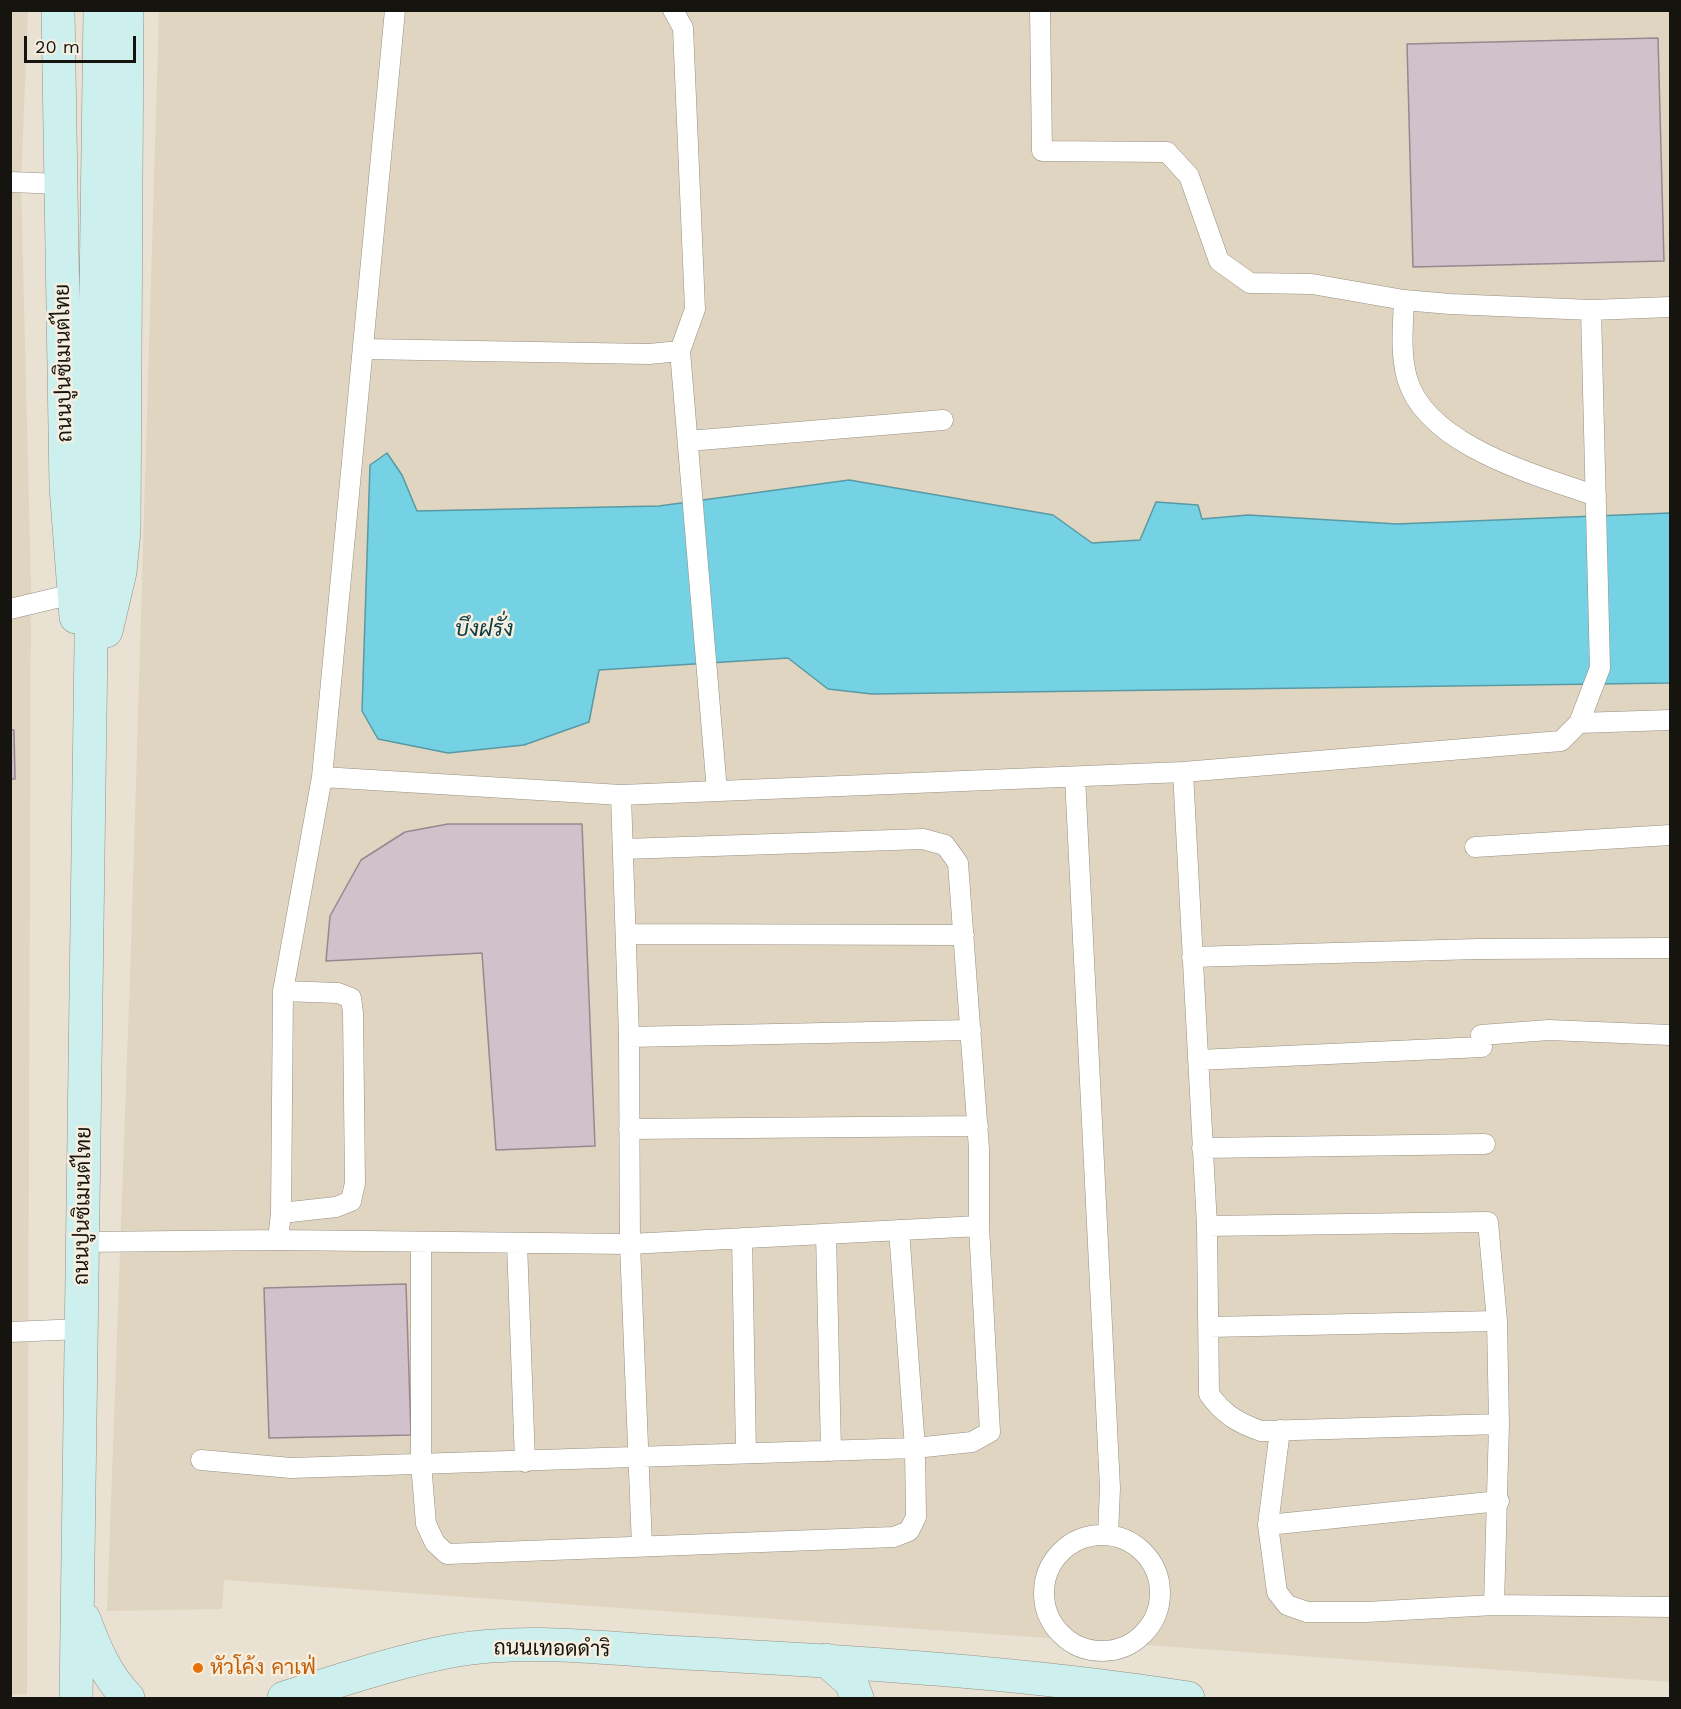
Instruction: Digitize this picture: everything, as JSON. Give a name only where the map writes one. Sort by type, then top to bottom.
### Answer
[{"type":"street","name":"ถนนปูนซิเมนต์ไทย","points":[[58,10],[66,487],[73,594],[90,699]]},
{"type":"street","name":"ถนนปูนซิเมนต์ไทย","points":[[76,1698],[100,10]]},
{"type":"street","name":"ถนนปูนซิเมนต์ไทย","points":[[90,699],[111,614],[124,531],[127,10]]},
{"type":"street","points":[[79,1606],[99,1659],[115,1685],[128,1698]]},
{"type":"street","name":"ถนนเทอดดำริ","points":[[284,1698],[363,1673],[452,1651],[524,1645],[826,1660],[1091,1683],[1188,1698]]},
{"type":"street","points":[[826,1660],[851,1682],[857,1698]]},
{"type":"lane","points":[[278,1240],[281,1213],[283,991],[322,777],[395,10]]},
{"type":"lane","points":[[673,10],[683,28],[695,309],[680,351],[717,791]]},
{"type":"lane","points":[[1040,10],[1042,151],[1167,152],[1189,176],[1219,261],[1250,283],[1312,284],[1404,300],[1592,310],[1671,307]]},
{"type":"lane","points":[[10,182],[61,184]]},
{"type":"lane","points":[[1404,300],[1405,368],[1412,391],[1428,415],[1438,425],[1467,443],[1516,468],[1596,496]]},
{"type":"lane","points":[[322,777],[621,795],[1183,772],[1561,741],[1579,723],[1600,668],[1592,310]]},
{"type":"lane","points":[[363,349],[649,354],[680,351]]},
{"type":"lane","points":[[688,441],[943,420]]},
{"type":"lane","points":[[10,609],[73,594]]},
{"type":"lane","points":[[1579,723],[1671,720]]},
{"type":"lane","points":[[1183,772],[1207,1226],[1209,1394],[1222,1411],[1242,1424],[1261,1431],[1499,1424]]},
{"type":"lane","points":[[1075,777],[1110,1488],[1108,1535]]},
{"type":"lane","points":[[621,795],[629,1037],[630,1244],[642,1547]]},
{"type":"lane","points":[[1475,847],[1671,835]]},
{"type":"lane","points":[[201,1460],[291,1468],[525,1462],[915,1448],[972,1442],[990,1432],[979,1226],[978,1126],[958,863],[945,844],[922,839],[624,849]]},
{"type":"lane","points":[[626,934],[964,935]]},
{"type":"lane","points":[[1192,957],[1478,949],[1671,948]]},
{"type":"lane","points":[[281,1213],[336,1206],[351,1201],[355,1183],[351,998],[338,993],[283,991]]},
{"type":"lane","points":[[629,1037],[971,1030]]},
{"type":"lane","points":[[1198,1060],[1481,1041],[1550,1030],[1671,1035]]},
{"type":"lane","points":[[629,1130],[978,1126]]},
{"type":"lane","points":[[1202,1148],[1485,1144]]},
{"type":"lane","points":[[1207,1226],[1488,1221],[1497,1321],[1499,1424],[1499,1501],[1494,1605]]},
{"type":"lane","points":[[82,1242],[278,1240],[630,1244],[979,1226]]},
{"type":"lane","points":[[421,1242],[421,1463],[426,1524],[435,1543],[447,1554],[894,1537],[909,1530],[916,1517],[915,1448],[899,1230]]},
{"type":"lane","points":[[826,1234],[831,1451]]},
{"type":"lane","points":[[742,1238],[746,1453]]},
{"type":"lane","points":[[517,1243],[525,1462]]},
{"type":"lane","points":[[1209,1327],[1497,1321]]},
{"type":"lane","points":[[10,1332],[81,1329]]},
{"type":"lane","points":[[1280,1430],[1268,1525],[1277,1592],[1287,1605],[1307,1612],[1366,1612],[1494,1605],[1671,1607]]},
{"type":"lane","points":[[1268,1525],[1499,1501]]},
{"type":"lane","points":[[1108,1535],[1126,1539],[1142,1549],[1153,1564],[1160,1581],[1161,1600],[1156,1617],[1146,1633],[1132,1644],[1114,1651],[1096,1652],[1077,1646],[1060,1634],[1049,1617],[1044,1597],[1046,1576],[1055,1558],[1070,1544],[1088,1536],[1108,1535]]},
{"type":"lane","points":[[1091,1683],[1096,1652]]},
{"type":"shaded area","points":[[10,11],[28,11],[21,183],[31,585],[27,1694],[11,1695]]},
{"type":"shaded area","points":[[159,11],[1670,11],[1670,1682],[224,1580],[222,1609],[107,1611],[131,948]]},
{"type":"water","name":"บึงฝรั่ง","points":[[387,453],[402,475],[417,511],[659,506],[849,480],[1053,515],[1092,543],[1140,540],[1156,502],[1198,505],[1202,519],[1248,515],[1397,524],[1670,513],[1670,683],[872,694],[828,689],[788,658],[599,670],[589,722],[524,745],[448,753],[378,739],[362,711],[370,465]]},
{"type":"building","points":[[1658,38],[1664,261],[1413,267],[1407,44]]},
{"type":"building","points":[[10,730],[14,730],[15,779],[10,779]]},
{"type":"building","points":[[448,824],[582,824],[595,1146],[496,1150],[482,953],[326,961],[330,916],[361,860],[405,832]]},
{"type":"building","points":[[406,1284],[411,1435],[269,1438],[264,1288]]},
{"type":"place","name":"หัวโค้ง คาเฟ่","points":[[198,1668]]}]
